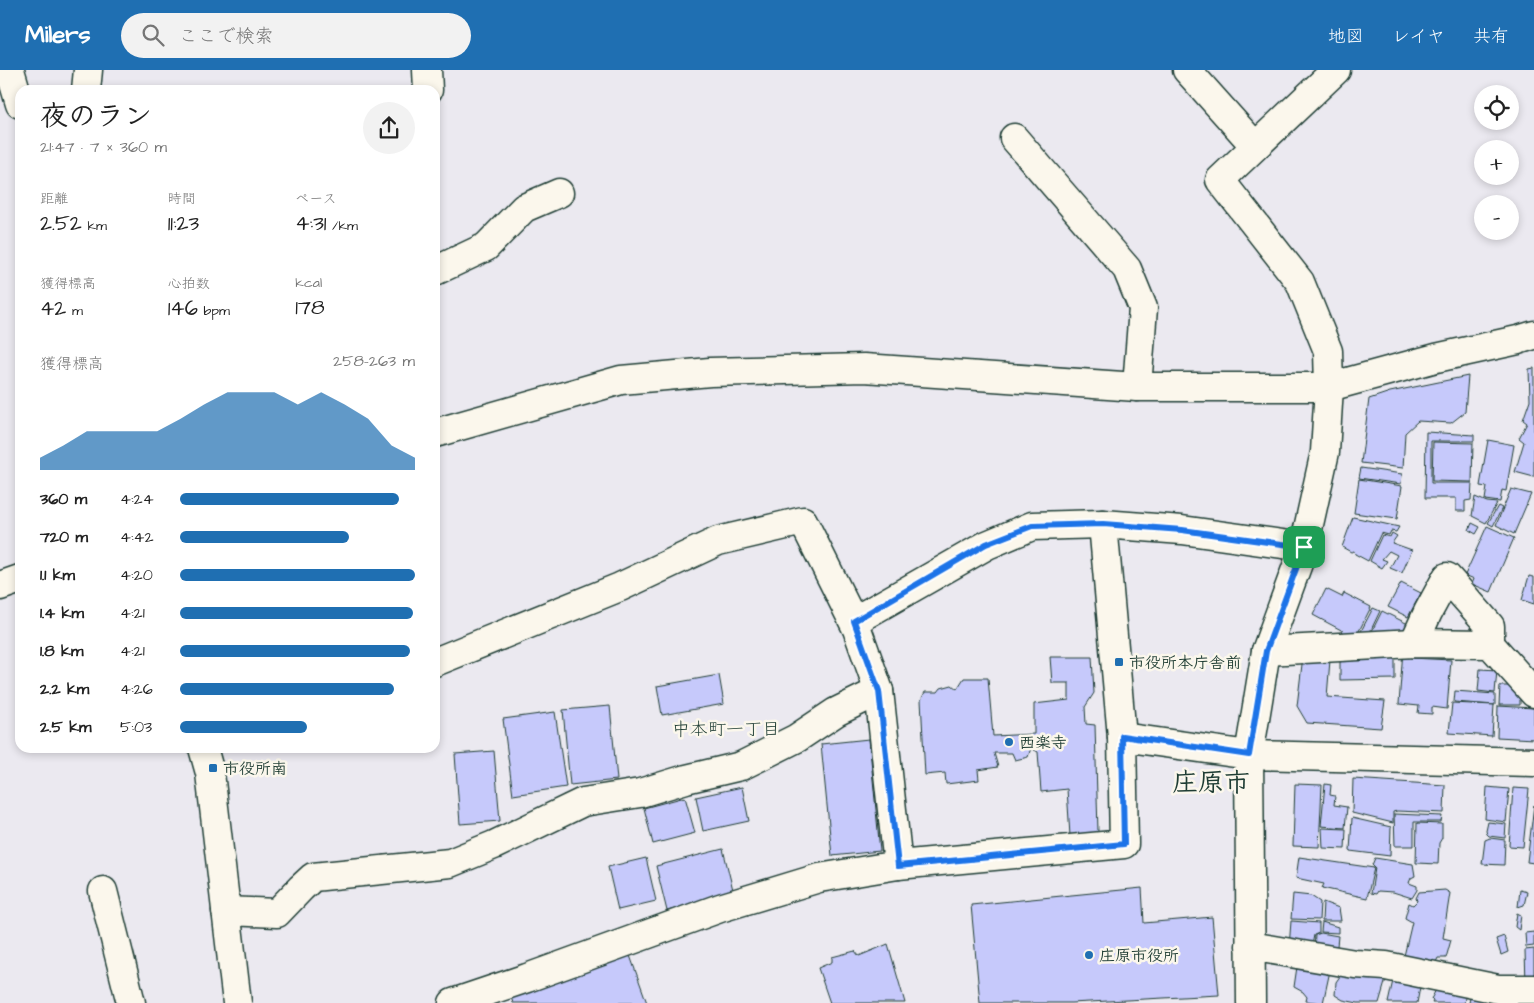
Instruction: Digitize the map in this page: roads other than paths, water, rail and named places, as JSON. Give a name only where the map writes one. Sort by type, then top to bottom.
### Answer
[{"type":"street","points":[[10,70],[15,87]]},
{"type":"street","points":[[86,85],[88,70]]},
{"type":"street","points":[[427,70],[428,85]]},
{"type":"street","points":[[1186,70],[1255,146]]},
{"type":"street","points":[[1251,1003],[1249,755],[1266,651],[1304,547],[1324,452],[1329,387],[1328,352],[1300,282],[1220,180],[1336,70]]},
{"type":"street","points":[[1014,138],[1127,269],[1142,308],[1137,387]]},
{"type":"street","points":[[440,269],[486,247],[524,208],[559,192]]},
{"type":"street","points":[[440,432],[621,380],[710,372],[864,368],[1137,387],[1329,387],[1436,358],[1534,335]]},
{"type":"street","points":[[440,660],[620,587],[718,541],[802,521],[854,621],[879,691],[898,866]]},
{"type":"street","points":[[854,621],[986,544],[1032,526],[1103,524],[1182,530],[1304,547]]},
{"type":"street","points":[[453,1003],[720,908],[819,878],[898,866],[1124,844],[1122,736],[1103,524]]},
{"type":"street","points":[[1414,643],[1428,612],[1448,577],[1490,626],[1490,644],[1534,693]]},
{"type":"street","points":[[0,586],[15,581]]},
{"type":"street","points":[[1266,651],[1414,643],[1490,644]]},
{"type":"street","points":[[226,911],[277,913],[314,877],[450,863],[494,845],[583,802],[640,793],[686,779],[741,766],[797,738],[836,712],[879,691]]},
{"type":"street","points":[[1122,736],[1249,755],[1534,762]]},
{"type":"street","points":[[204,753],[210,773],[237,1003]]},
{"type":"street","points":[[103,891],[131,1003]]},
{"type":"street","points":[[1250,946],[1355,964],[1386,966],[1498,989],[1534,988]]},
{"type":"place","name":"市役所本庁舎前","points":[[1119,662]]},
{"type":"place","name":"西楽寺","points":[[1009,742]]},
{"type":"place","name":"市役所南","points":[[213,768]]},
{"type":"place","name":"庄原市役所","points":[[1089,955]]},
{"type":"district","name":"中本町一丁目","points":[[726,729]]},
{"type":"district","name":"庄原市","points":[[1211,782]]}]
